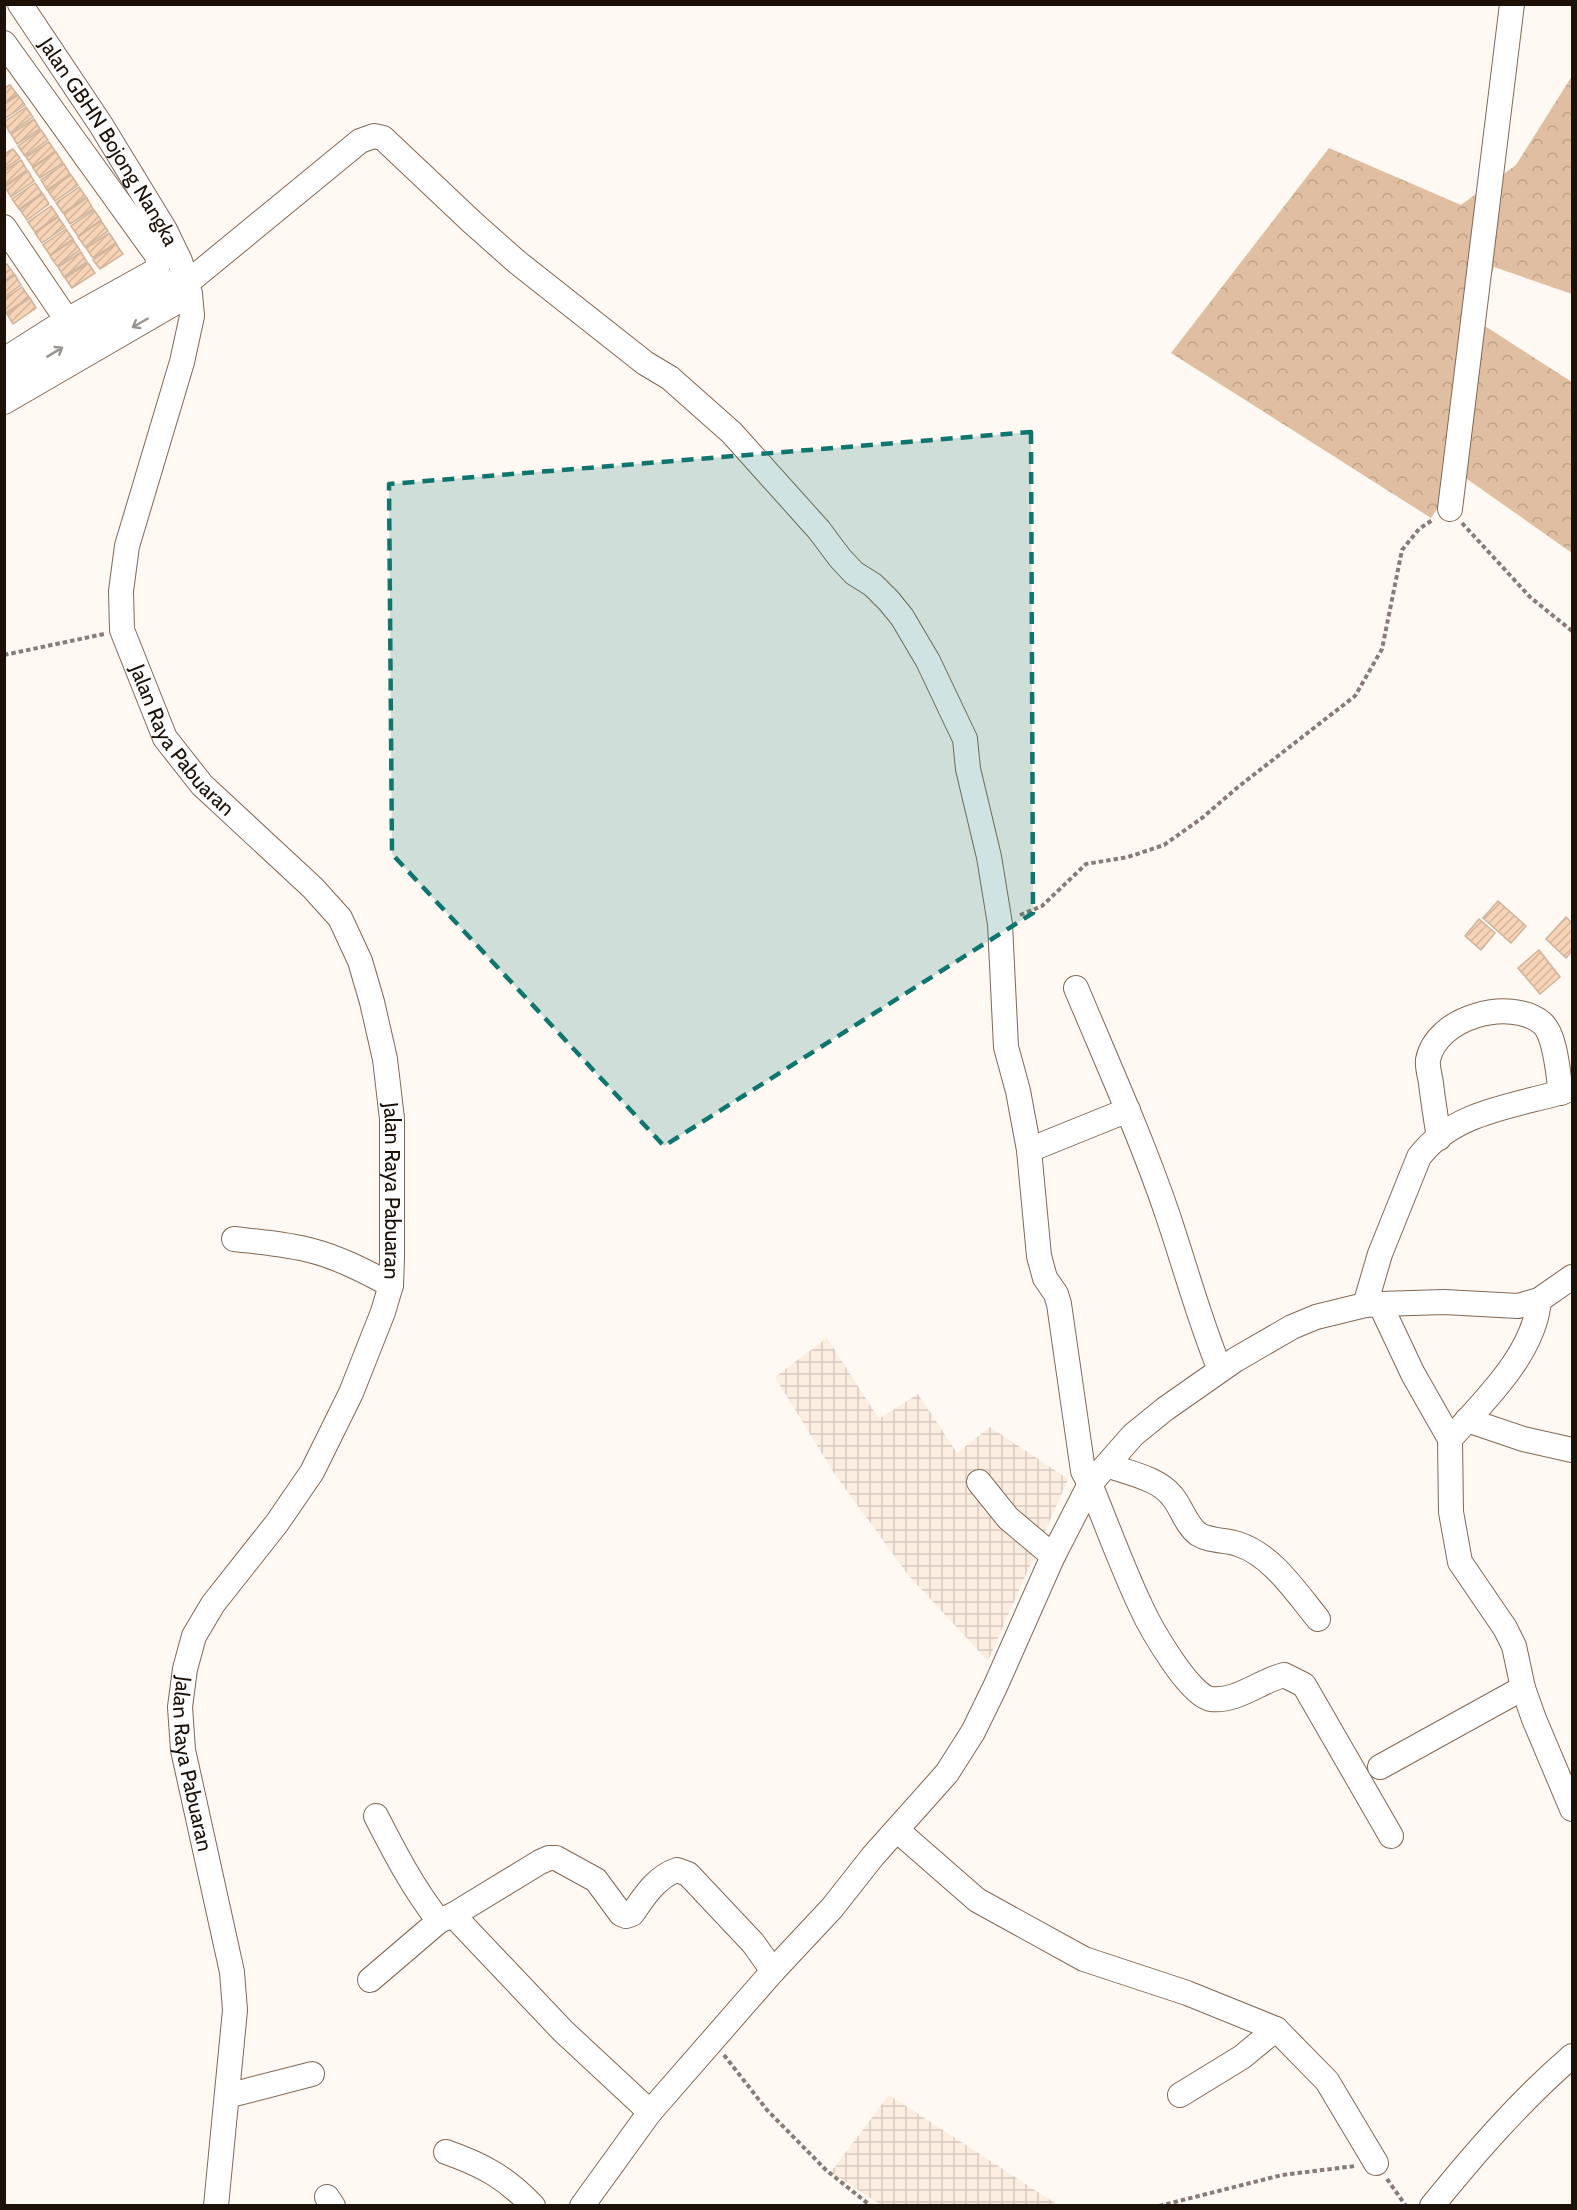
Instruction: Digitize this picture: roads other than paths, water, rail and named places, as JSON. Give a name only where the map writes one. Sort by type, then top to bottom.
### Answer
[{"type":"street","name":"Jalan GBHN Bojong Nangka","points":[[20,4],[101,125],[159,220],[180,261],[187,284]]},
{"type":"street","points":[[1450,509],[1512,4]]},
{"type":"street","points":[[4,43],[156,254],[159,263],[155,271],[68,320],[4,360]]},
{"type":"street","points":[[4,402],[187,284],[360,141],[374,136],[383,138],[473,223],[570,306],[645,363],[670,378],[732,433],[854,573],[873,585],[902,617],[928,661],[964,739],[968,769],[989,857],[1000,924],[1006,1047],[1018,1091],[1029,1150],[1039,1256],[1046,1278],[1059,1304],[1083,1471],[1141,1608],[1159,1640],[1190,1686],[1200,1696],[1209,1700],[1218,1700],[1241,1694],[1272,1678],[1284,1675],[1304,1685],[1391,1836]]},
{"type":"street","points":[[4,227],[68,320]]},
{"type":"street","points":[[4,382],[187,284]]},
{"type":"street","name":"Jalan Raya Pabuaran","points":[[187,284],[192,316],[182,362],[127,546],[121,591],[122,630],[165,738],[202,785],[313,888],[340,918],[360,961],[385,1059],[392,1119],[390,1285],[383,1312],[351,1393],[312,1472],[277,1523],[213,1604],[194,1636],[185,1669],[180,1707],[183,1750],[232,1972],[235,2010],[216,2205]]},
{"type":"street","points":[[1076,988],[1128,1110],[1167,1213],[1202,1324],[1220,1370]]},
{"type":"street","points":[[1439,1137],[1428,1061],[1434,1046],[1448,1030],[1468,1017],[1495,1011],[1525,1015],[1542,1023],[1551,1035],[1567,1091],[1474,1117],[1439,1137],[1427,1147],[1419,1157],[1380,1254],[1373,1304],[1450,1439],[1451,1512],[1460,1562],[1505,1628],[1514,1646],[1523,1688],[1533,1719],[1572,1809]]},
{"type":"street","points":[[1029,1150],[1128,1110]]},
{"type":"street","points":[[234,1239],[274,1243],[315,1251],[354,1266],[390,1285]]},
{"type":"street","points":[[582,2205],[650,2112],[773,1971],[832,1908],[873,1856],[898,1831],[947,1773],[973,1732],[995,1688],[1053,1556],[1090,1484],[1133,1435],[1220,1370],[1292,1327],[1316,1317],[1373,1304],[1444,1302],[1518,1306],[1539,1300],[1572,1277]]},
{"type":"street","points":[[1450,1439],[1494,1391],[1519,1356],[1536,1317],[1539,1300]]},
{"type":"street","points":[[1467,1420],[1523,1439],[1572,1450]]},
{"type":"street","points":[[1107,1465],[1161,1486],[1178,1503],[1190,1526],[1197,1533],[1216,1541],[1238,1544],[1250,1550],[1276,1570],[1318,1618]]},
{"type":"street","points":[[979,1482],[1008,1518],[1053,1556]]},
{"type":"street","points":[[1380,1767],[1523,1688]]},
{"type":"street","points":[[376,1816],[404,1871],[421,1898],[446,1918],[650,2112]]},
{"type":"street","points":[[898,1831],[977,1900],[1084,1959],[1187,1993],[1276,2029],[1327,2081],[1376,2163]]},
{"type":"street","points":[[370,1980],[446,1918],[549,1858],[556,1858],[596,1880],[621,1914],[626,1916],[632,1914],[655,1884],[667,1873],[677,1870],[688,1874],[753,1943],[773,1971]]},
{"type":"street","points":[[1180,2095],[1242,2056],[1276,2029]]},
{"type":"street","points":[[1432,2205],[1474,2153],[1539,2085],[1572,2056]]},
{"type":"street","points":[[227,2096],[312,2074]]},
{"type":"street","points":[[446,2152],[478,2164],[500,2176],[533,2205]]}]
